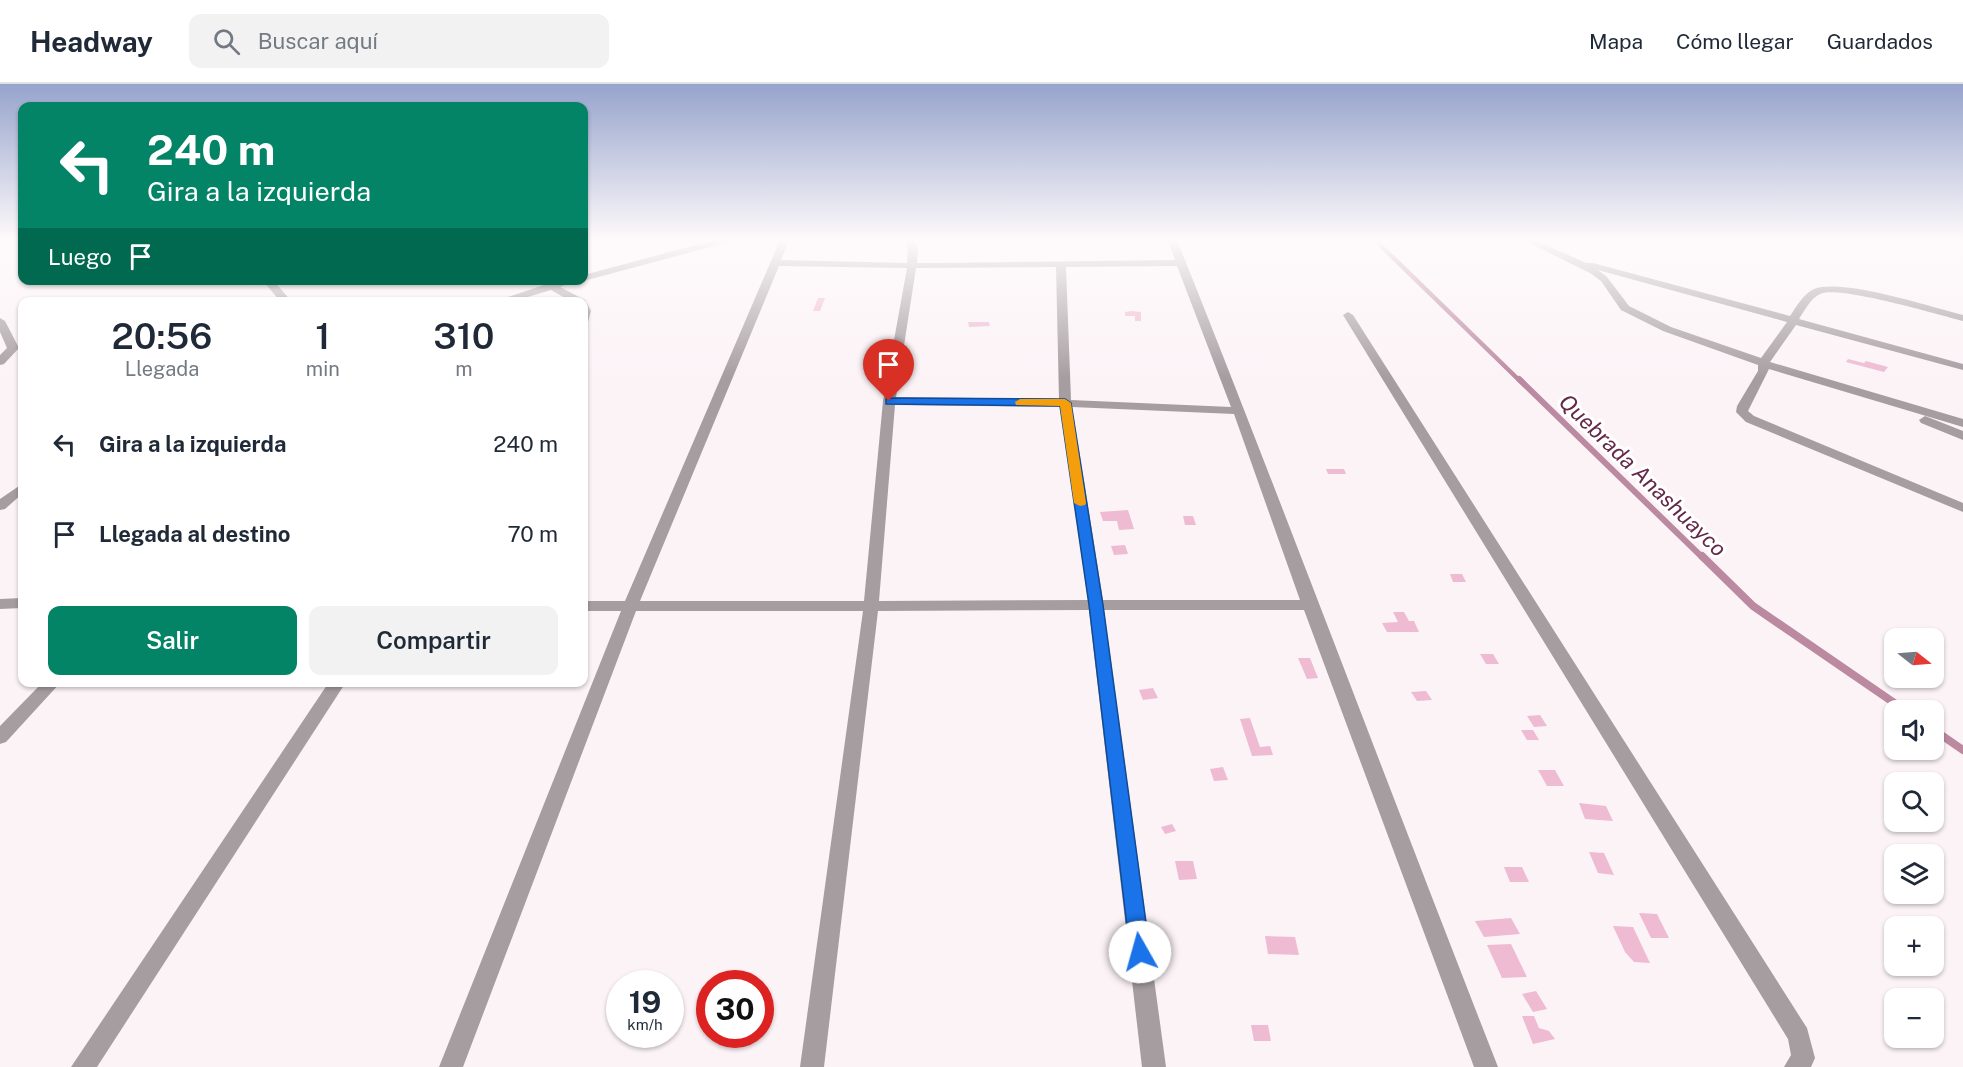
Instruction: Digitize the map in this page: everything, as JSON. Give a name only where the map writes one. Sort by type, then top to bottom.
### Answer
[{"type":"street","points":[[273,286],[283,297]]},
{"type":"street","points":[[516,297],[556,286]]},
{"type":"street","points":[[451,1067],[630,607],[766,286]]},
{"type":"street","points":[[812,1067],[871,606],[889,401],[908,286]]},
{"type":"street","points":[[1062,286],[1065,403],[1096,605],[1154,1067]]},
{"type":"street","points":[[1190,286],[1486,1067]]},
{"type":"street","points":[[1609,286],[1625,308],[1667,329],[1763,363],[1963,423]]},
{"type":"street","points":[[1667,286],[1963,366]]},
{"type":"street","points":[[552,287],[571,297]]},
{"type":"street","points":[[1963,318],[1859,293],[1822,288],[1792,320],[1781,340],[1763,363],[1764,371],[1743,406],[1742,412],[1750,419],[1963,508]]},
{"type":"street","points":[[1348,315],[1799,1036],[1803,1058],[1796,1067]]},
{"type":"street","points":[[0,321],[13,348],[0,362]]},
{"type":"street","points":[[889,401],[1065,403],[1239,411]]},
{"type":"street","points":[[1891,402],[1935,426],[1963,436]]},
{"type":"street","points":[[0,506],[18,491]]},
{"type":"street","points":[[0,604],[18,603]]},
{"type":"street","points":[[588,606],[1310,605]]},
{"type":"street","points":[[0,737],[48,687]]},
{"type":"street","points":[[83,1067],[335,687]]},
{"type":"building","points":[[818,298],[825,298],[820,311],[813,311]]},
{"type":"building","points":[[1125,312],[1141,312],[1141,321],[1135,321],[1135,316],[1125,316]]},
{"type":"building","points":[[968,322],[989,322],[990,326],[969,327]]},
{"type":"building","points":[[1848,359],[1888,367],[1884,372],[1846,362]]},
{"type":"building","points":[[1326,469],[1344,469],[1346,474],[1328,474]]},
{"type":"building","points":[[1128,510],[1134,529],[1119,530],[1117,521],[1103,521],[1100,512]]},
{"type":"building","points":[[1183,516],[1193,516],[1196,525],[1185,525]]},
{"type":"building","points":[[1125,545],[1128,554],[1114,555],[1111,546]]},
{"type":"building","points":[[1450,574],[1462,574],[1466,582],[1453,582]]},
{"type":"building","points":[[1393,612],[1404,612],[1409,621],[1414,621],[1419,632],[1387,632],[1382,623],[1398,622]]},
{"type":"building","points":[[1480,654],[1493,654],[1499,664],[1486,664]]},
{"type":"building","points":[[1298,658],[1310,658],[1318,678],[1307,679]]},
{"type":"building","points":[[1153,688],[1158,698],[1143,700],[1139,690]]},
{"type":"building","points":[[1426,691],[1432,700],[1417,701],[1411,692]]},
{"type":"building","points":[[1540,715],[1547,726],[1534,727],[1527,716]]},
{"type":"building","points":[[1250,718],[1260,747],[1270,746],[1273,755],[1252,756],[1240,719]]},
{"type":"building","points":[[1521,730],[1533,730],[1539,740],[1527,740]]},
{"type":"building","points":[[1223,767],[1228,780],[1214,781],[1210,769]]},
{"type":"building","points":[[1538,770],[1555,770],[1564,786],[1547,786]]},
{"type":"building","points":[[1579,803],[1606,806],[1613,821],[1585,819]]},
{"type":"building","points":[[1172,824],[1176,831],[1165,834],[1161,827]]},
{"type":"building","points":[[1589,852],[1604,853],[1614,875],[1598,873]]},
{"type":"building","points":[[1175,861],[1193,861],[1197,879],[1179,880]]},
{"type":"building","points":[[1504,867],[1522,867],[1529,882],[1510,882]]},
{"type":"building","points":[[1639,913],[1657,914],[1669,938],[1651,938]]},
{"type":"building","points":[[1511,918],[1520,934],[1484,937],[1475,921]]},
{"type":"building","points":[[1613,926],[1633,927],[1650,963],[1634,962],[1625,952]]},
{"type":"building","points":[[1265,936],[1295,937],[1299,955],[1268,954]]},
{"type":"building","points":[[1511,944],[1527,977],[1502,978],[1487,945]]},
{"type":"building","points":[[1536,991],[1547,1009],[1533,1012],[1522,994]]},
{"type":"building","points":[[1522,1016],[1534,1016],[1539,1028],[1549,1031],[1555,1039],[1533,1044]]},
{"type":"building","points":[[1251,1025],[1268,1025],[1271,1041],[1254,1041]]},
{"type":"waterway","name":"Quebrada Anashuayco","points":[[1422,286],[1520,381]]},
{"type":"waterway","name":"Quebrada Anashuayco","points":[[1519,379],[1703,558]]},
{"type":"waterway","name":"Quebrada Anashuayco","points":[[1702,556],[1753,606],[1890,700]]},
{"type":"waterway","name":"Quebrada Anashuayco","points":[[1944,737],[1963,750]]},
{"type":"slow traffic","points":[[1020,402],[1065,403],[1080,503]]},
{"type":"route","points":[[889,401],[1065,403],[1096,605],[1140,952]]}]
